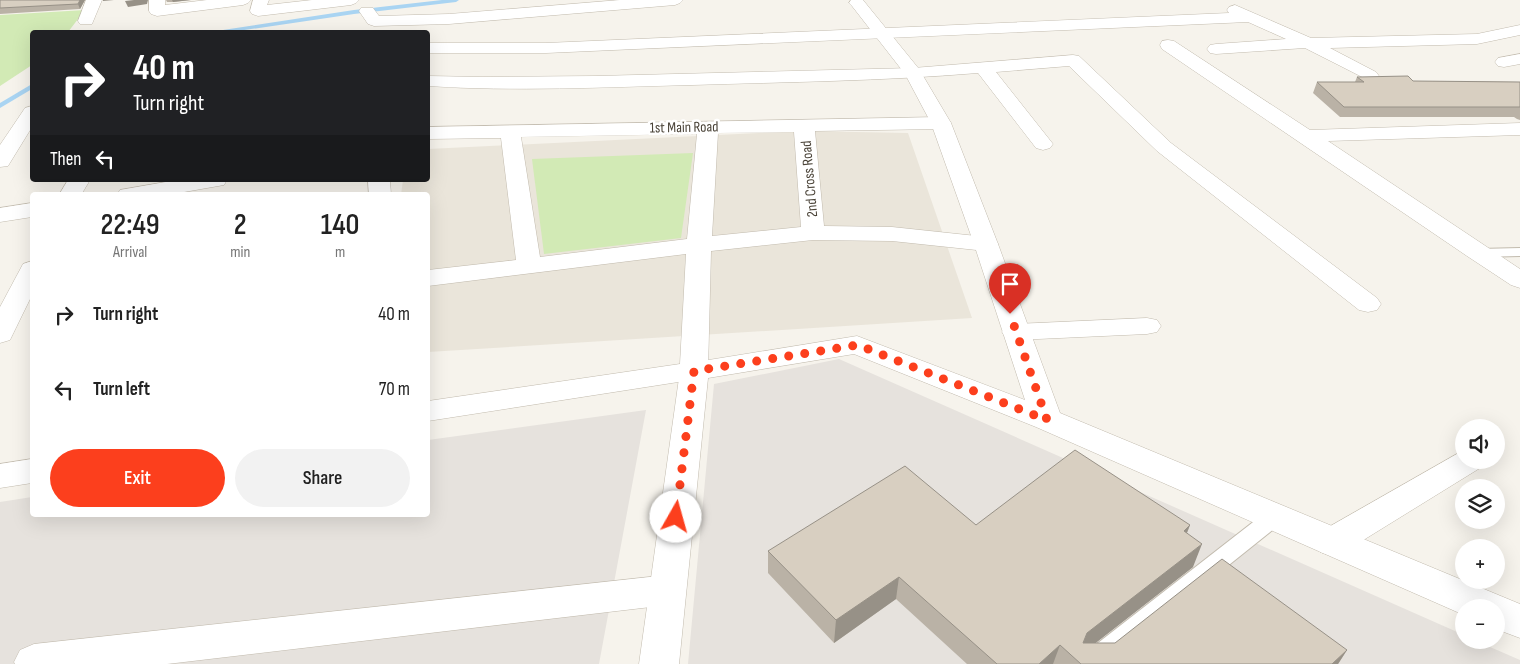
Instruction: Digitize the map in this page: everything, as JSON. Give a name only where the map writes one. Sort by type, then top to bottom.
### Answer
[{"type":"street","points":[[86,21],[94,0]]},
{"type":"street","points":[[157,5],[243,0]]},
{"type":"street","points":[[261,0],[258,11],[351,0]]},
{"type":"street","points":[[367,11],[374,21],[407,26],[669,0]]},
{"type":"street","points":[[862,1],[882,33],[913,73],[941,124],[986,244],[1047,420]]},
{"type":"street","points":[[1218,3],[1308,43],[1370,76]]},
{"type":"street","points":[[430,48],[546,48],[659,44],[1251,17]]},
{"type":"street","points":[[1216,49],[1308,43],[1478,39],[1520,30]]},
{"type":"street","points":[[1168,44],[1520,280]]},
{"type":"street","points":[[430,81],[482,83],[605,82],[913,73],[1073,60],[1164,147],[1368,304]]},
{"type":"street","points":[[984,67],[1044,144]]},
{"type":"street","points":[[0,161],[30,115]]},
{"type":"street","name":"1st Main Road","points":[[430,133],[941,124]]},
{"type":"street","name":"2nd Cross Road","points":[[804,125],[813,233]]},
{"type":"street","points":[[659,664],[694,371],[699,245],[708,127]]},
{"type":"street","points":[[1305,136],[1520,129]]},
{"type":"street","points":[[510,131],[529,266]]},
{"type":"street","points":[[146,192],[204,182]]},
{"type":"street","points":[[0,215],[30,210]]},
{"type":"street","points":[[430,278],[813,233],[892,234],[986,244]]},
{"type":"street","points":[[0,334],[30,273]]},
{"type":"street","points":[[1016,332],[1147,326]]},
{"type":"street","points":[[430,411],[858,345],[1047,420],[1466,599]]},
{"type":"street","points":[[1332,542],[1455,468]]},
{"type":"street","points":[[0,476],[30,471]]},
{"type":"street","points":[[34,662],[668,590]]},
{"type":"street","points":[[1505,616],[1520,622]]},
{"type":"lane","points":[[1479,254],[1520,252]]},
{"type":"lane","points":[[1088,664],[1273,518]]},
{"type":"shaded area","points":[[803,131],[908,133],[972,318],[430,352],[430,192],[401,192],[403,182],[430,182],[430,149]]},
{"type":"shaded area","points":[[839,359],[1455,631],[1455,649],[1495,649],[1520,660],[1520,664],[688,664],[714,384]]},
{"type":"shaded area","points":[[646,410],[599,664],[0,664],[0,502],[30,497],[30,517],[430,517],[430,440]]},
{"type":"green space","points":[[85,10],[70,30],[30,30],[30,66],[0,86],[0,15]]},
{"type":"green space","points":[[693,153],[681,238],[544,254],[532,159]]},
{"type":"building","points":[[0,0],[80,0],[78,4],[0,8]]},
{"type":"building","points":[[1408,76],[1413,81],[1520,82],[1520,107],[1344,107],[1317,82],[1364,82],[1357,77]]},
{"type":"building","points":[[1075,450],[1190,525],[1184,531],[1202,544],[1087,633],[1083,643],[1115,643],[1222,559],[1347,650],[1332,664],[1081,664],[1060,645],[1039,664],[997,664],[899,577],[836,620],[768,551],[905,466],[976,525]]},
{"type":"waterway","points":[[236,30],[354,12],[456,0]]},
{"type":"waterway","points":[[0,106],[30,87]]},
{"type":"route","points":[[676,517],[694,371],[858,345],[1047,420],[1010,314]]}]
